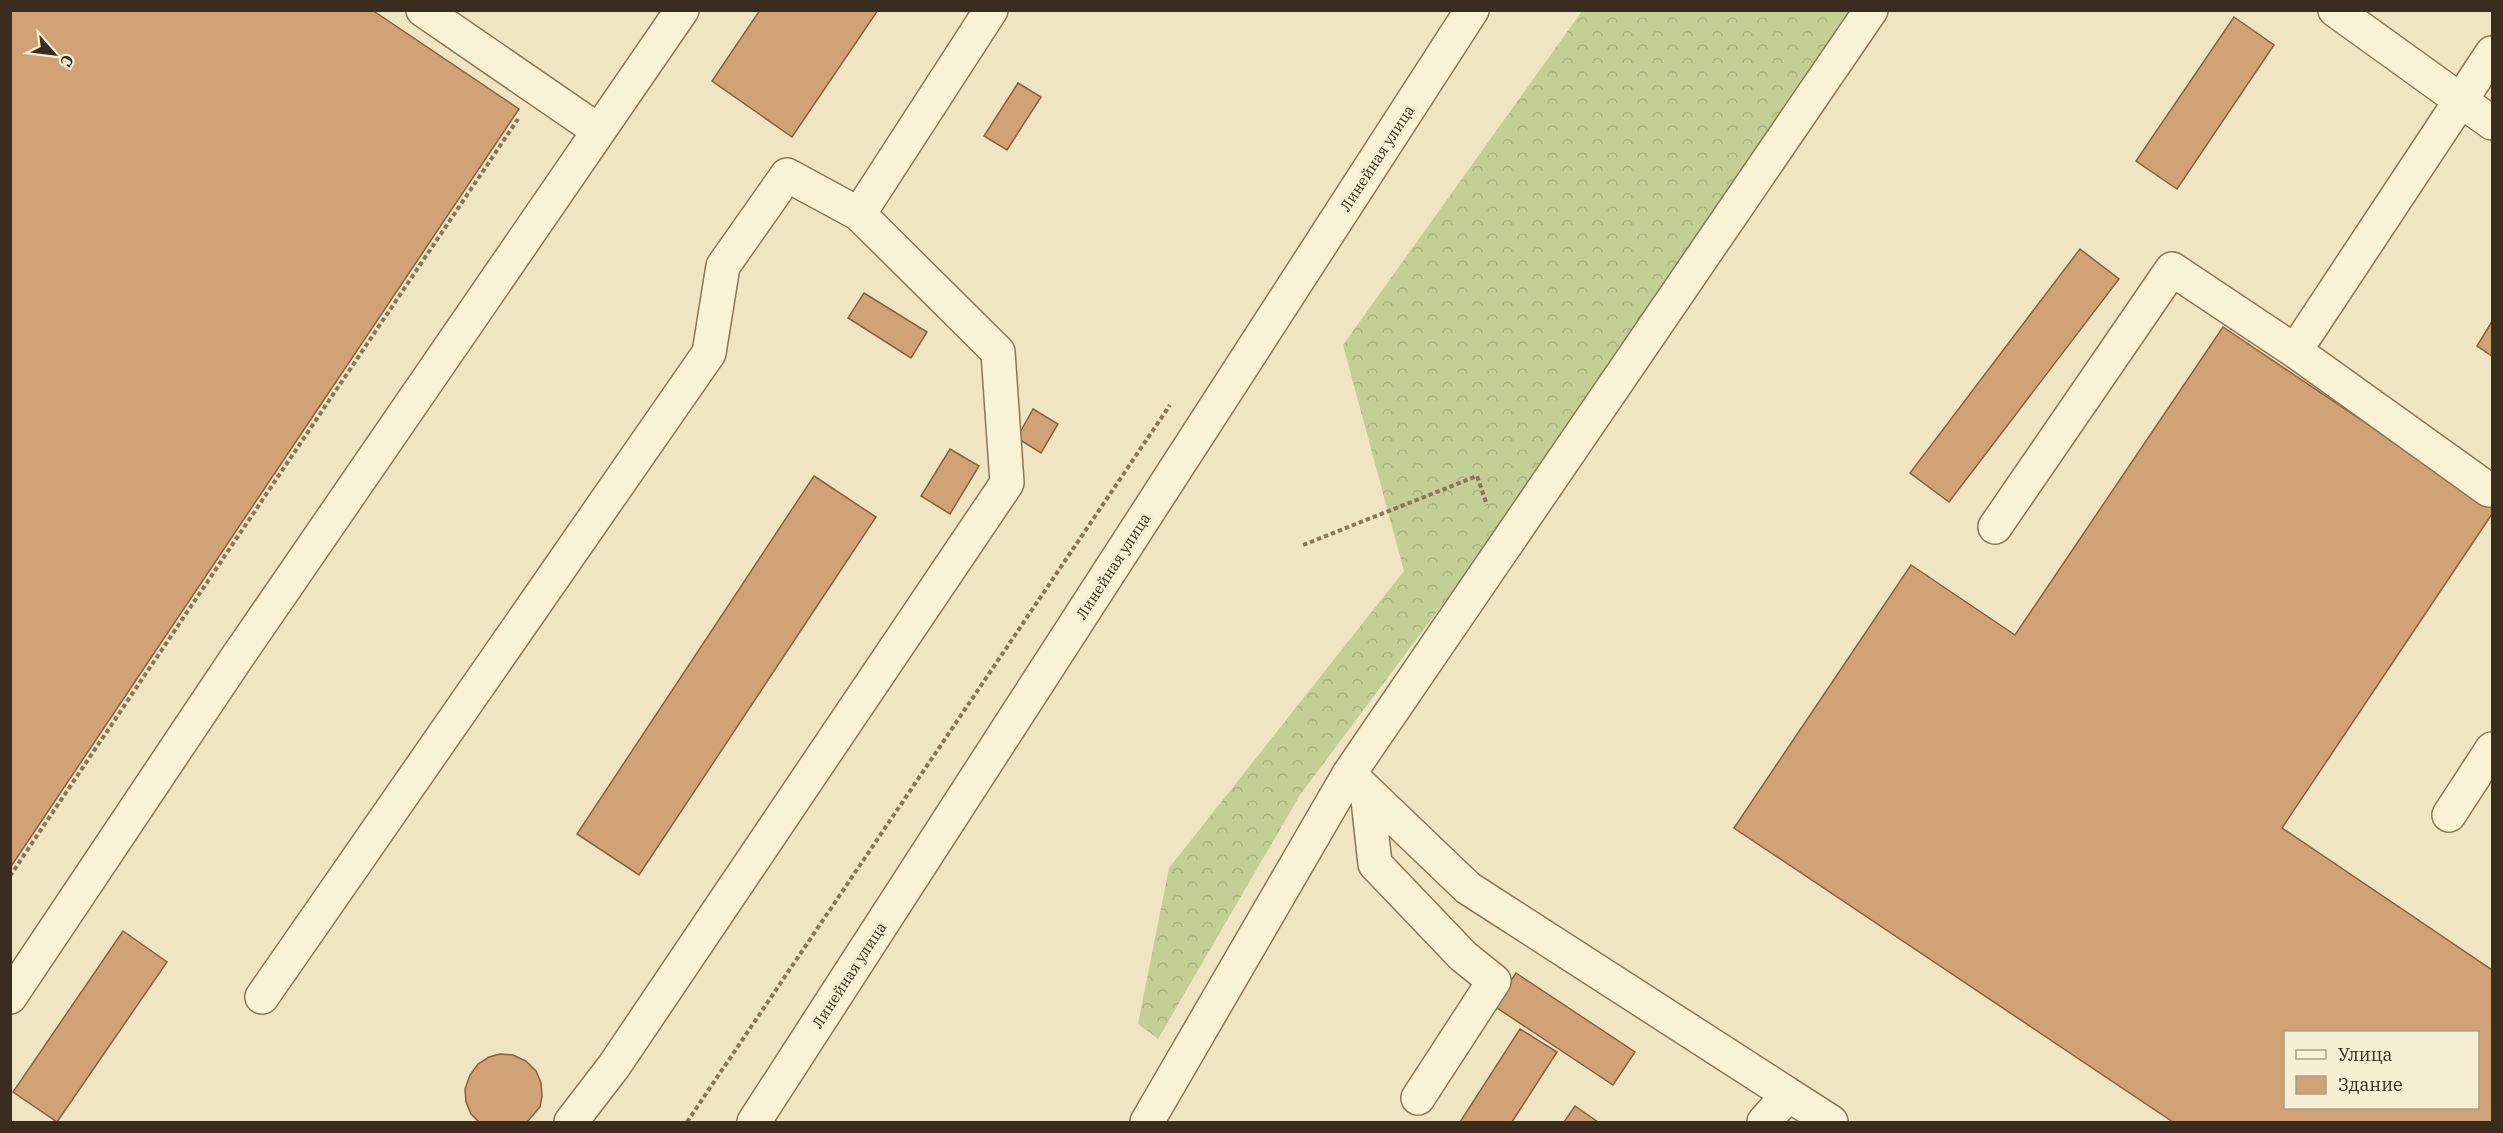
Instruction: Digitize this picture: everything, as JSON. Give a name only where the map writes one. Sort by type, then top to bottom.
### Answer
[{"type":"street","points":[[423,10],[599,131]]},
{"type":"street","points":[[10,997],[236,659],[682,10]]},
{"type":"street","points":[[859,214],[992,10]]},
{"type":"street","name":"Линейная улица","points":[[754,1122],[1472,10]]},
{"type":"street","points":[[1148,1122],[1503,548],[1871,10]]},
{"type":"street","points":[[2335,10],[2493,123]]},
{"type":"street","points":[[2295,351],[2493,53]]},
{"type":"street","points":[[262,997],[709,353],[723,266],[787,175],[859,214],[998,352],[1007,483],[621,1056],[571,1122]]},
{"type":"street","points":[[1995,527],[2172,269],[2295,351],[2488,490]]},
{"type":"street","points":[[2449,815],[2493,748]]},
{"type":"street","points":[[1358,782],[1468,888],[1831,1122]]},
{"type":"street","points":[[1358,782],[1375,864],[1463,956],[1494,981],[1418,1098]]},
{"type":"street","points":[[1764,1122],[1788,1095]]},
{"type":"path","points":[[10,876],[539,90]]},
{"type":"path","points":[[687,1122],[1174,398]]},
{"type":"path","points":[[1303,544],[1476,476],[1503,548]]},
{"type":"green space","points":[[1582,11],[1886,11],[1300,795],[1158,1039],[1138,1024],[1169,868],[1404,571],[1343,345]]},
{"type":"building","points":[[10,10],[372,10],[519,109],[10,868]]},
{"type":"building","points":[[760,10],[878,10],[792,137],[712,81]]},
{"type":"building","points":[[2234,17],[2274,45],[2177,189],[2136,161]]},
{"type":"building","points":[[1018,83],[1041,97],[1007,150],[984,136]]},
{"type":"building","points":[[2080,249],[2119,279],[1949,502],[1910,473]]},
{"type":"building","points":[[864,293],[927,332],[911,358],[848,318]]},
{"type":"building","points":[[2492,324],[2492,356],[2477,346]]},
{"type":"building","points":[[2223,327],[2492,508],[2492,514],[2282,828],[2492,970],[2492,1122],[2173,1122],[1734,828],[1911,565],[2015,635]]},
{"type":"building","points":[[1033,409],[1058,424],[1041,453],[1017,438]]},
{"type":"building","points":[[950,449],[979,466],[950,514],[921,496]]},
{"type":"building","points":[[814,476],[876,517],[639,875],[577,834]]},
{"type":"building","points":[[123,931],[167,962],[57,1122],[13,1092]]},
{"type":"building","points":[[1516,973],[1635,1052],[1613,1085],[1494,1006]]},
{"type":"building","points":[[1520,1029],[1557,1052],[1512,1122],[1460,1122]]},
{"type":"building","points":[[500,1054],[513,1055],[526,1061],[536,1071],[541,1083],[540,1107],[527,1122],[479,1122],[471,1114],[466,1102],[465,1089],[470,1075],[478,1064],[489,1057]]},
{"type":"building","points":[[1575,1106],[1598,1122],[1564,1122]]}]
